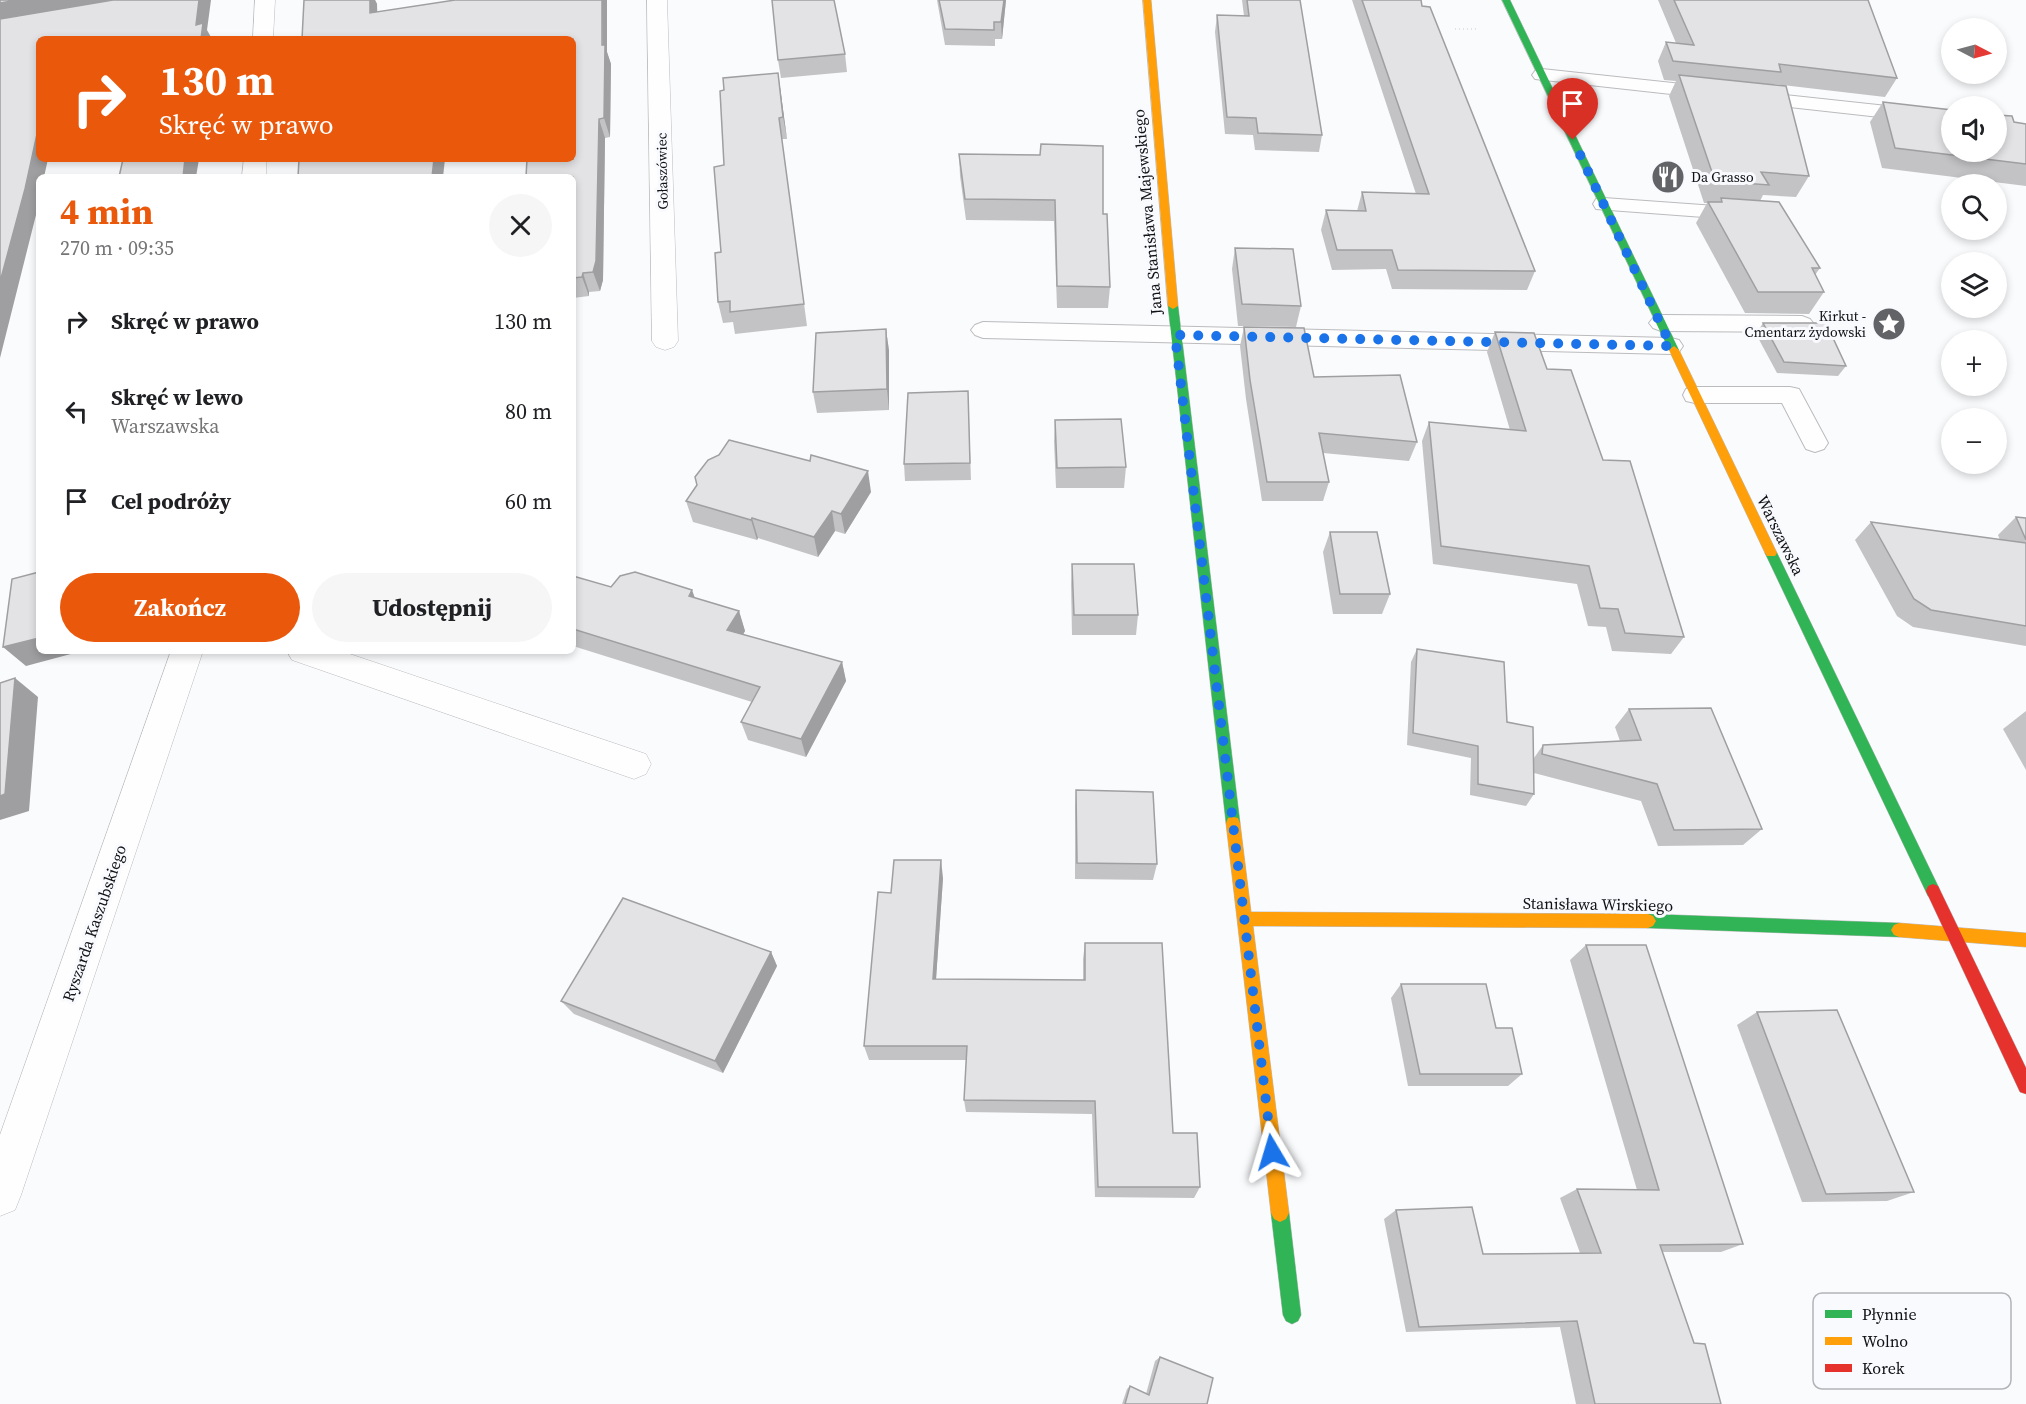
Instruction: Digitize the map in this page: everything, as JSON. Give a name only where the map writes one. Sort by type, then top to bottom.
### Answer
[{"type":"street","points":[[263,36],[265,0]]},
{"type":"street","name":"Gołaszówiec","points":[[657,0],[665,341]]},
{"type":"street","name":"Jana Stanisława Majewskiego","points":[[1147,0],[1175,335],[1292,1315]]},
{"type":"street","name":"Warszawska","points":[[1506,0],[2026,1086]]},
{"type":"street","name":"Ryszarda Kaszubskiego","points":[[0,1195],[186,654]]},
{"type":"street","points":[[312,654],[634,765]]},
{"type":"street","name":"Stanisława Wirskiego","points":[[1243,919],[1605,920],[1843,925],[1952,932],[2026,940]]},
{"type":"lane","points":[[1542,75],[1941,118]]},
{"type":"lane","points":[[1604,204],[1760,215]]},
{"type":"lane","points":[[1661,323],[1827,324]]},
{"type":"lane","points":[[983,330],[1671,346]]},
{"type":"lane","points":[[1695,395],[1790,395],[1815,443]]},
{"type":"path","points":[[1455,29],[1478,29]]},
{"type":"building","points":[[0,0],[17,0],[0,3]]},
{"type":"building","points":[[113,0],[199,0],[196,25],[203,23],[201,36],[36,36],[36,139],[0,282],[0,19]]},
{"type":"building","points":[[304,0],[370,0],[370,13],[455,0],[602,0],[602,45],[605,45],[604,118],[599,119],[596,261],[593,272],[583,273],[582,277],[576,278],[576,174],[526,174],[527,162],[576,162],[576,36],[302,36]]},
{"type":"building","points":[[772,0],[834,0],[845,54],[778,60]]},
{"type":"building","points":[[939,0],[1004,0],[1001,22],[994,22],[994,30],[945,29]]},
{"type":"building","points":[[1247,0],[1300,0],[1322,135],[1258,133],[1256,118],[1227,117],[1217,15],[1249,16]]},
{"type":"building","points":[[1362,0],[1421,0],[1422,6],[1430,7],[1535,271],[1398,270],[1392,250],[1337,250],[1326,210],[1366,211],[1362,192],[1429,194]]},
{"type":"building","points":[[1674,0],[1868,0],[1897,78],[1779,64],[1781,72],[1673,61],[1666,42],[1694,45]]},
{"type":"building","points":[[778,73],[783,117],[779,118],[804,304],[730,312],[730,301],[718,302],[715,253],[721,252],[714,167],[724,165],[720,91],[724,90],[723,78]]},
{"type":"building","points":[[1679,75],[1786,86],[1809,176],[1761,172],[1769,185],[1715,181]]},
{"type":"building","points":[[1883,102],[1941,109],[1941,154],[1895,148]]},
{"type":"building","points":[[2007,116],[2012,116],[2014,122],[2026,124],[2026,164],[2007,162]]},
{"type":"building","points":[[1041,144],[1103,146],[1103,214],[1107,214],[1110,287],[1057,286],[1055,200],[965,199],[959,154],[1040,155]]},
{"type":"building","points":[[122,162],[185,162],[183,174],[120,174]]},
{"type":"building","points":[[299,162],[434,162],[432,174],[298,174]]},
{"type":"building","points":[[1721,198],[1779,202],[1820,268],[1812,268],[1824,292],[1758,292],[1708,202],[1722,202]]},
{"type":"building","points":[[1235,248],[1293,249],[1301,306],[1242,304]]},
{"type":"building","points":[[1763,323],[1826,323],[1846,366],[1784,362]]},
{"type":"building","points":[[1244,327],[1304,328],[1314,377],[1400,375],[1417,442],[1319,433],[1329,482],[1267,482],[1250,380]]},
{"type":"building","points":[[886,329],[887,389],[813,392],[816,333]]},
{"type":"building","points":[[1495,332],[1534,333],[1547,369],[1571,370],[1603,460],[1630,461],[1684,637],[1625,633],[1618,609],[1600,608],[1589,566],[1441,546],[1429,422],[1526,431]]},
{"type":"building","points":[[968,391],[970,463],[904,464],[908,393]]},
{"type":"building","points":[[1121,419],[1126,467],[1057,468],[1055,420]]},
{"type":"building","points":[[729,440],[810,461],[811,455],[868,471],[841,514],[832,511],[814,537],[686,501],[697,485],[695,477],[708,460],[719,455]]},
{"type":"building","points":[[2016,517],[2026,518],[2026,540]]},
{"type":"building","points":[[1871,522],[2026,543],[2026,626],[1931,610],[1914,599]]},
{"type":"building","points":[[1330,532],[1377,532],[1390,594],[1340,594]]},
{"type":"building","points":[[1072,564],[1134,564],[1138,615],[1074,615]]},
{"type":"building","points":[[635,572],[692,590],[689,596],[739,611],[727,630],[842,662],[801,739],[741,722],[760,687],[576,630],[576,577],[611,587],[620,576]]},
{"type":"building","points":[[36,573],[36,639],[3,647],[12,579]]},
{"type":"building","points":[[1417,649],[1504,662],[1507,722],[1533,727],[1534,794],[1478,784],[1478,746],[1413,733]]},
{"type":"building","points":[[15,678],[5,794],[0,796],[0,683]]},
{"type":"building","points":[[1711,708],[1762,829],[1674,830],[1657,784],[1542,754],[1543,745],[1641,740],[1629,709]]},
{"type":"building","points":[[1076,790],[1153,792],[1157,864],[1077,863]]},
{"type":"building","points":[[894,860],[941,860],[933,979],[1085,980],[1085,943],[1162,943],[1173,1133],[1197,1133],[1200,1187],[1098,1187],[1095,1101],[964,1100],[967,1046],[864,1046],[878,892],[891,893]]},
{"type":"building","points":[[623,898],[771,952],[715,1061],[561,1001]]},
{"type":"building","points":[[1586,945],[1646,945],[1743,1244],[1660,1245],[1694,1343],[1705,1344],[1721,1404],[1595,1404],[1577,1321],[1419,1327],[1396,1210],[1472,1207],[1483,1254],[1601,1253],[1577,1189],[1659,1190]]},
{"type":"building","points":[[1401,984],[1486,984],[1496,1028],[1512,1028],[1522,1074],[1420,1074]]},
{"type":"building","points":[[1837,1010],[1914,1192],[1826,1194],[1757,1012]]},
{"type":"building","points":[[1160,1357],[1213,1378],[1207,1404],[1125,1404],[1130,1386],[1149,1395]]},
{"type":"traffic: fast","points":[[1506,0],[1674,350]]},
{"type":"traffic: fast","points":[[1173,306],[1233,823]]},
{"type":"traffic: fast","points":[[1771,553],[1933,891]]},
{"type":"traffic: fast","points":[[1648,921],[1899,930]]},
{"type":"traffic: fast","points":[[1280,1213],[1292,1315]]},
{"type":"traffic: slow","points":[[1147,0],[1173,306]]},
{"type":"traffic: slow","points":[[1674,350],[1771,553]]},
{"type":"traffic: slow","points":[[1233,823],[1280,1213]]},
{"type":"traffic: slow","points":[[1243,919],[1648,921]]},
{"type":"traffic: slow","points":[[1899,930],[2026,940]]},
{"type":"traffic: jam","points":[[1933,891],[2026,1086]]},
{"type":"place","name":"Da Grasso","points":[[1668,177]]},
{"type":"place","name":"Kirkut - Cmentarz żydowski","points":[[1889,324]]},
{"type":"route","points":[[1272,1152],[1175,335],[1671,346],[1573,140]]}]
